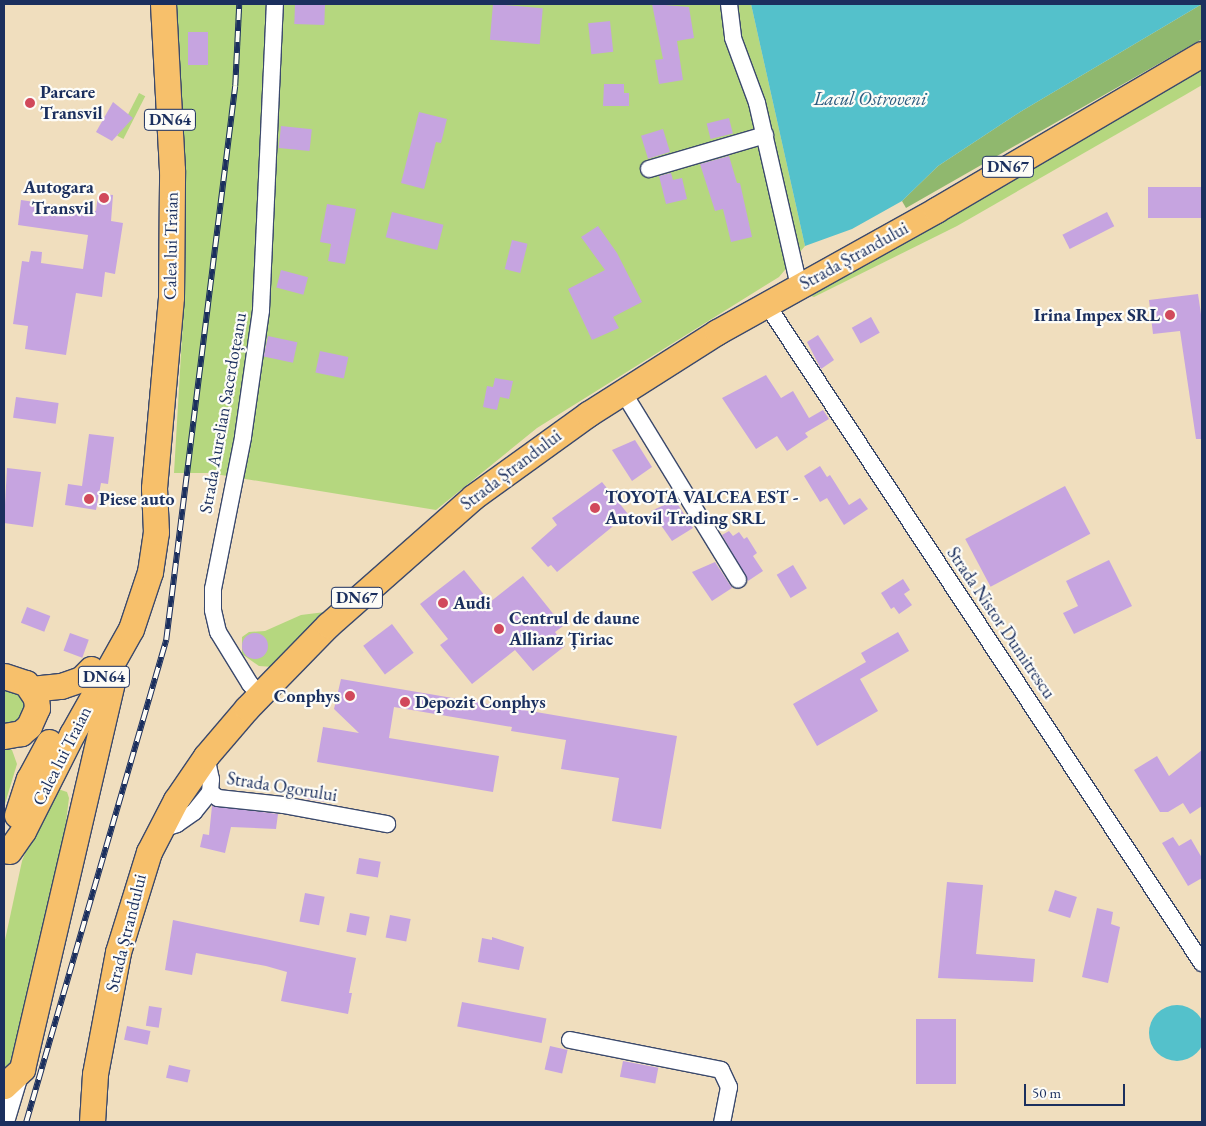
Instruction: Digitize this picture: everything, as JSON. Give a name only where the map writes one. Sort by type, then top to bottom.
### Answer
[{"type":"main road","name":"Calea lui Traian","points":[[39,778],[120,650],[142,602],[150,572],[156,532],[154,488],[165,384],[172,248],[171,150],[163,4]]},
{"type":"main road","name":"Strada Ștrandului","points":[[92,1122],[95,1074],[129,910],[159,830],[206,756],[260,695],[321,632],[415,545],[506,471],[623,392],[767,304],[1202,54]]},
{"type":"main road","name":"Calea lui Traian","points":[[6,858],[39,778],[128,592],[138,559],[146,511],[154,488]]},
{"type":"main road","points":[[4,1086],[22,1069],[45,982],[86,790],[120,650]]},
{"type":"main road","points":[[32,689],[61,686],[81,679],[91,670]]},
{"type":"main road","points":[[4,676],[20,679],[32,689],[37,708],[35,718],[25,730],[8,736],[39,778],[73,778],[86,790]]},
{"type":"main road","name":"DN67","points":[[76,1122],[95,1074]]},
{"type":"street","name":"Strada Aurelian Sacerdoțeanu","points":[[260,695],[250,684],[218,632],[213,610],[213,589],[243,437],[261,310],[275,4]]},
{"type":"street","points":[[729,4],[738,54],[757,102],[799,287]]},
{"type":"street","points":[[649,169],[765,135]]},
{"type":"street","name":"Strada Nistor Dumitrescu","points":[[767,304],[1202,964]]},
{"type":"street","points":[[623,392],[738,580]]},
{"type":"street","name":"Strada Ogorului","points":[[206,756],[211,779],[210,792],[218,798],[283,805],[387,824]]},
{"type":"street","points":[[159,830],[177,824],[194,812],[210,792]]},
{"type":"street","points":[[570,1040],[721,1070],[729,1087],[722,1122]]},
{"type":"street","points":[[6,1122],[22,1069]]},
{"type":"green space","points":[[175,4],[751,4],[805,246],[779,277],[537,428],[436,510],[209,473],[174,473],[185,286]]},
{"type":"green space","points":[[1202,4],[1202,39],[906,208],[902,201],[938,166],[1020,112]]},
{"type":"green space","points":[[1202,66],[1202,85],[1185,95],[957,226],[814,297],[808,295]]},
{"type":"green space","points":[[139,93],[145,96],[123,139],[117,136]]},
{"type":"green space","points":[[333,611],[273,667],[259,666],[242,654],[242,637],[249,632],[265,631],[301,615]]},
{"type":"green space","points":[[4,687],[14,688],[27,702],[23,720],[4,727]]},
{"type":"green space","points":[[4,747],[12,750],[17,764],[4,807]]},
{"type":"green space","points":[[58,789],[67,792],[69,798],[60,871],[21,1051],[4,1073],[5,940],[22,861],[37,823]]},
{"type":"water","name":"Lacul Ostroveni","points":[[751,4],[1202,4],[1020,112],[938,166],[902,201],[852,229],[805,246]]},
{"type":"water","points":[[1171,1005],[1183,1005],[1197,1013],[1205,1027],[1203,1044],[1197,1053],[1183,1061],[1171,1061],[1161,1056],[1154,1049],[1149,1039],[1149,1027],[1154,1017],[1161,1010]]},
{"type":"building","points":[[295,4],[325,5],[324,25],[294,24]]},
{"type":"building","points":[[493,4],[543,8],[540,44],[490,40]]},
{"type":"building","points":[[652,4],[689,7],[694,38],[677,41],[683,80],[659,84],[655,60],[663,59]]},
{"type":"building","points":[[610,21],[613,52],[591,54],[588,23]]},
{"type":"building","points":[[188,32],[208,32],[208,65],[188,65]]},
{"type":"building","points":[[604,84],[624,84],[624,93],[629,93],[629,106],[603,106]]},
{"type":"building","points":[[113,102],[133,118],[112,141],[96,132]]},
{"type":"building","points":[[419,112],[447,119],[441,143],[436,142],[424,189],[401,183]]},
{"type":"building","points":[[729,118],[733,134],[711,139],[707,124]]},
{"type":"building","points":[[281,126],[312,129],[310,151],[279,148]]},
{"type":"building","points":[[663,129],[670,152],[648,159],[641,136]]},
{"type":"building","points":[[729,156],[737,183],[740,183],[752,237],[731,242],[723,209],[715,211],[700,164]]},
{"type":"building","points":[[671,173],[673,180],[682,178],[687,199],[666,204],[659,176]]},
{"type":"building","points":[[1148,187],[1202,187],[1202,218],[1148,218]]},
{"type":"building","points":[[98,194],[113,195],[111,221],[123,223],[115,274],[105,272],[102,297],[76,293],[66,355],[25,349],[28,326],[13,324],[22,261],[29,262],[31,251],[42,252],[41,263],[83,269],[88,235],[18,225],[21,200],[96,211]]},
{"type":"building","points":[[327,204],[356,209],[345,264],[328,261],[331,244],[320,242]]},
{"type":"building","points":[[392,212],[443,225],[437,250],[386,237]]},
{"type":"building","points":[[1107,212],[1114,226],[1070,249],[1062,235]]},
{"type":"building","points":[[598,226],[617,253],[642,302],[613,317],[619,328],[592,340],[568,289],[605,270],[581,237]]},
{"type":"building","points":[[512,240],[528,244],[520,273],[505,269]]},
{"type":"building","points":[[281,270],[308,277],[303,295],[276,287]]},
{"type":"building","points":[[1198,294],[1202,321],[1202,439],[1196,439],[1180,331],[1153,334],[1149,300]]},
{"type":"building","points":[[871,317],[880,333],[860,343],[852,328]]},
{"type":"building","points":[[818,335],[834,360],[821,369],[807,342]]},
{"type":"building","points":[[268,336],[297,342],[293,363],[264,357]]},
{"type":"building","points":[[320,351],[348,357],[344,379],[315,373]]},
{"type":"building","points":[[766,375],[781,398],[793,391],[809,418],[823,410],[829,419],[805,433],[808,437],[787,451],[777,436],[756,449],[722,398]]},
{"type":"building","points":[[495,378],[513,381],[509,399],[500,397],[497,410],[483,407],[487,386],[493,387]]},
{"type":"building","points":[[16,397],[59,403],[56,424],[13,418]]},
{"type":"building","points":[[89,434],[114,437],[108,484],[101,483],[96,510],[65,505],[68,484],[82,486]]},
{"type":"building","points":[[635,440],[652,467],[632,481],[612,450]]},
{"type":"building","points":[[820,466],[827,477],[830,475],[849,505],[860,498],[868,509],[844,525],[827,498],[820,502],[804,476]]},
{"type":"building","points":[[7,468],[41,472],[33,527],[4,523]]},
{"type":"building","points":[[602,482],[628,514],[557,572],[551,565],[548,567],[531,548],[557,525],[552,518]]},
{"type":"building","points":[[1065,486],[1090,534],[991,587],[965,539]]},
{"type":"building","points":[[675,500],[693,528],[672,541],[651,511]]},
{"type":"building","points":[[729,531],[733,536],[739,532],[744,539],[747,537],[757,553],[753,556],[763,571],[748,581],[722,535]]},
{"type":"building","points":[[1109,560],[1132,606],[1074,634],[1063,613],[1078,606],[1066,581]]},
{"type":"building","points":[[715,562],[732,588],[712,601],[692,572]]},
{"type":"building","points":[[793,565],[807,588],[791,598],[777,575]]},
{"type":"building","name":"Centrul de daune Allianz Țiriac","points":[[464,570],[490,602],[523,576],[563,626],[555,632],[565,646],[533,671],[515,650],[472,684],[440,645],[448,639],[420,604]]},
{"type":"building","points":[[903,579],[910,590],[904,594],[912,605],[899,614],[894,607],[891,609],[881,593]]},
{"type":"building","points":[[27,607],[50,616],[44,632],[21,623]]},
{"type":"building","points":[[392,624],[414,653],[385,674],[363,646]]},
{"type":"building","points":[[898,632],[909,651],[860,679],[878,711],[817,746],[793,704],[866,662],[861,653]]},
{"type":"building","points":[[70,633],[89,640],[82,658],[64,651]]},
{"type":"building","points":[[255,633],[264,637],[268,646],[264,655],[255,659],[246,655],[242,646],[246,637]]},
{"type":"building","points":[[341,679],[677,736],[661,829],[612,821],[619,778],[561,769],[566,740],[511,731],[512,727],[394,707],[389,738],[499,756],[493,792],[317,762],[323,727],[359,733],[334,709]]},
{"type":"building","points":[[1202,750],[1202,806],[1190,814],[1183,803],[1168,812],[1160,812],[1134,770],[1157,756],[1169,776]]},
{"type":"building","points":[[307,788],[326,791],[324,802],[305,799]]},
{"type":"building","points":[[212,806],[278,814],[276,829],[231,827],[225,853],[200,847],[203,834],[209,835]]},
{"type":"building","points":[[1173,837],[1179,846],[1191,839],[1202,858],[1202,878],[1188,886],[1162,843]]},
{"type":"building","points":[[359,858],[381,862],[378,878],[356,874]]},
{"type":"building","points":[[947,882],[983,885],[976,954],[1035,959],[1033,982],[938,978]]},
{"type":"building","points":[[1055,890],[1077,897],[1070,918],[1048,911]]},
{"type":"building","points":[[305,893],[325,897],[319,925],[299,921]]},
{"type":"building","points":[[1097,908],[1113,912],[1111,924],[1120,927],[1108,983],[1082,977]]},
{"type":"building","points":[[350,913],[370,917],[366,935],[346,932]]},
{"type":"building","points":[[390,915],[411,919],[406,942],[386,938]]},
{"type":"building","points":[[173,920],[356,958],[349,993],[352,993],[348,1014],[281,1001],[287,972],[266,966],[196,953],[192,975],[165,970]]},
{"type":"building","points":[[492,937],[524,947],[519,970],[478,962],[482,938],[492,940]]},
{"type":"building","points":[[462,1002],[546,1018],[542,1043],[457,1027]]},
{"type":"building","points":[[149,1006],[162,1008],[159,1028],[146,1026]]},
{"type":"building","points":[[916,1019],[956,1019],[956,1084],[916,1084]]},
{"type":"building","points":[[127,1026],[150,1031],[148,1045],[124,1040]]},
{"type":"building","points":[[550,1046],[568,1050],[562,1073],[545,1069]]},
{"type":"building","points":[[623,1061],[658,1068],[655,1084],[620,1077]]},
{"type":"building","points":[[169,1065],[190,1070],[188,1083],[166,1078]]},
{"type":"railway","points":[[26,1122],[166,640],[235,86],[239,4]]},
{"type":"place","name":"Parcare Transvil","points":[[30,103]]},
{"type":"place","name":"Autogara Transvil","points":[[104,198]]},
{"type":"place","name":"Irina Impex SRL","points":[[1170,315]]},
{"type":"place","name":"Piese auto","points":[[89,499]]},
{"type":"place","name":"TOYOTA VALCEA EST - Autovil Trading SRL","points":[[595,508]]},
{"type":"place","name":"Audi","points":[[443,603]]},
{"type":"place","name":"Centrul de daune Allianz Țiriac","points":[[499,629]]},
{"type":"place","name":"Conphys","points":[[350,696]]},
{"type":"place","name":"Depozit Conphys","points":[[405,702]]}]
